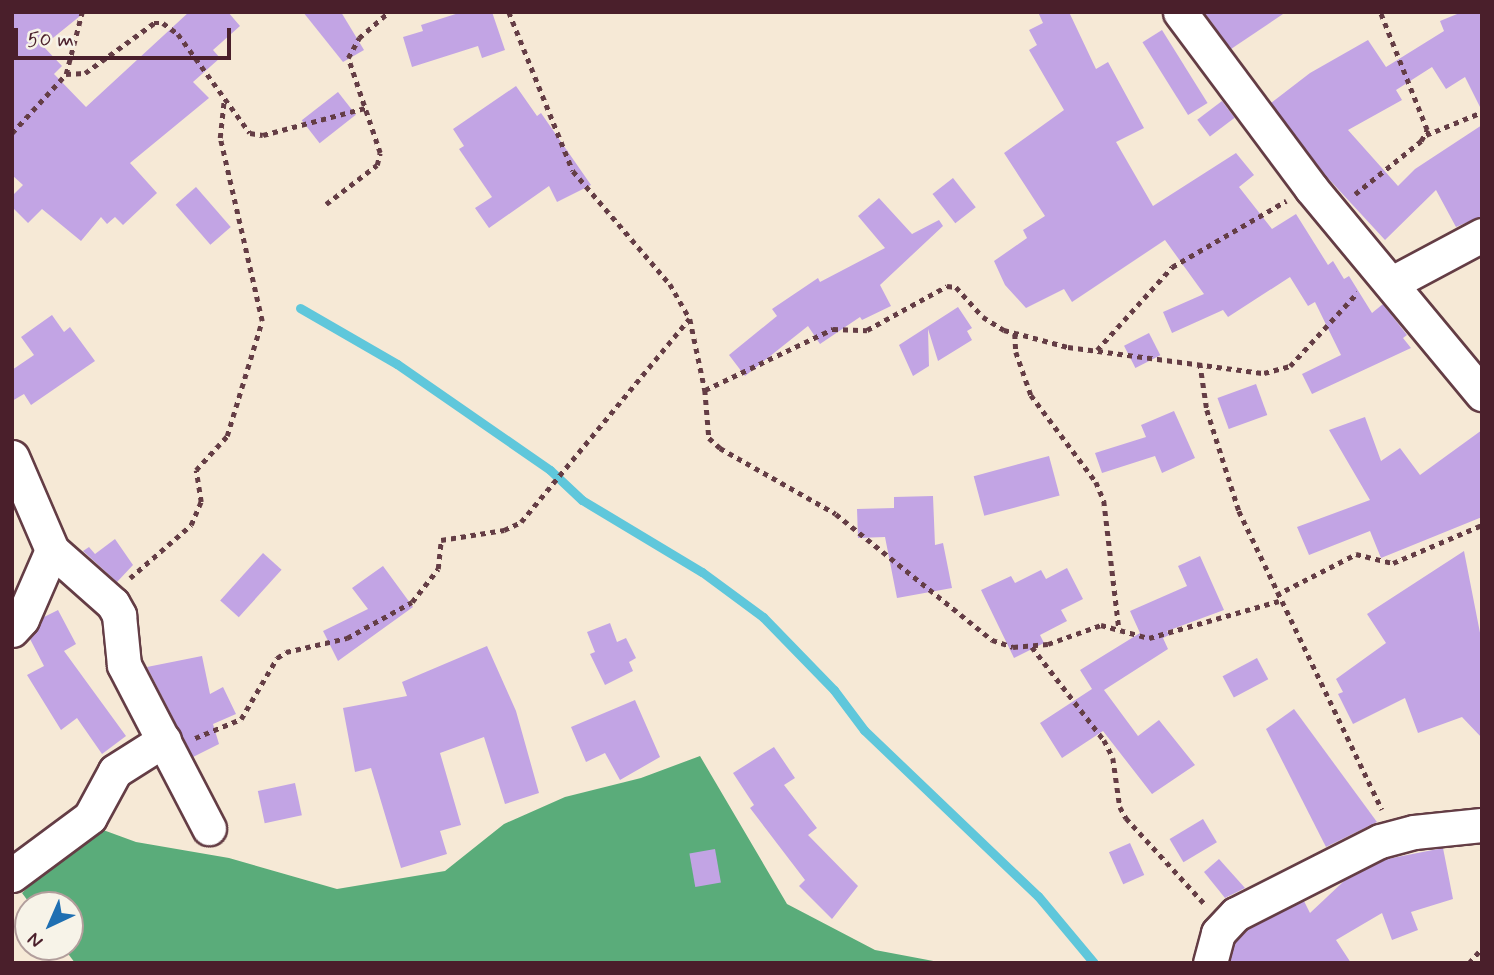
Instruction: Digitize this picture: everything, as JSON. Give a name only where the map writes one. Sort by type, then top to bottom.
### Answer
[{"type":"street","points":[[1180,12],[1322,200],[1482,394]]},
{"type":"street","points":[[1386,275],[1482,235]]},
{"type":"street","points":[[12,457],[52,550],[104,594],[119,615],[124,665],[209,828]]},
{"type":"street","points":[[12,630],[22,619],[52,550]]},
{"type":"street","points":[[12,875],[90,817],[115,771],[166,744]]},
{"type":"street","points":[[1210,963],[1223,924],[1395,835],[1482,825]]},
{"type":"path","points":[[12,133],[66,74],[82,12]]},
{"type":"path","points":[[326,204],[377,165],[380,153],[348,58],[359,38],[389,12]]},
{"type":"path","points":[[509,12],[573,171],[670,284],[690,319],[705,390],[709,438],[720,448],[846,521],[992,640],[1032,647],[1101,625],[1119,628],[1132,636],[1149,638],[1279,601]]},
{"type":"path","points":[[1380,12],[1423,116],[1426,135]]},
{"type":"path","points":[[66,74],[85,73],[154,23],[163,23],[178,34],[245,131],[263,135],[365,108]]},
{"type":"path","points":[[119,615],[130,578],[191,525],[201,502],[196,470],[231,426],[262,321],[220,138],[224,100]]},
{"type":"path","points":[[1096,351],[1172,267],[1198,248],[1322,200],[1426,135],[1482,111]]},
{"type":"path","points":[[705,390],[833,328],[867,330],[947,286],[960,290],[994,325],[1015,333],[1096,351],[1264,373],[1290,366],[1386,275]]},
{"type":"path","points":[[166,744],[241,719],[277,658],[286,652],[347,638],[412,602],[438,569],[441,540],[504,530],[521,522],[690,319]]},
{"type":"path","points":[[1015,333],[1016,352],[1031,395],[1096,482],[1104,501],[1119,628]]},
{"type":"path","points":[[1199,363],[1207,410],[1227,476],[1276,595],[1395,835]]},
{"type":"path","points":[[1276,595],[1356,554],[1393,563],[1482,525]]},
{"type":"path","points":[[1032,647],[1104,740],[1113,758],[1120,807],[1126,818],[1223,924]]},
{"type":"path","points":[[1469,963],[1482,948]]},
{"type":"green space","points":[[700,756],[787,904],[875,950],[944,963],[75,963],[74,961],[84,961],[84,891],[24,891],[95,827],[136,842],[229,858],[337,889],[445,871],[504,824],[565,797],[641,778]]},
{"type":"building","points":[[12,12],[85,12],[43,46],[62,66],[54,74],[86,107],[189,12],[228,12],[240,26],[213,50],[220,58],[193,82],[209,98],[130,163],[157,193],[123,225],[115,217],[107,224],[101,217],[81,241],[42,209],[28,223],[12,207],[12,196],[23,185],[12,175]]},
{"type":"building","points":[[303,12],[341,12],[364,50],[343,62]]},
{"type":"building","points":[[462,12],[492,12],[505,50],[482,58],[478,46],[412,67],[403,37],[423,31],[421,25]]},
{"type":"building","points":[[1038,12],[1069,12],[1096,69],[1108,62],[1144,128],[1116,142],[1153,206],[1236,153],[1254,175],[1239,187],[1272,229],[1296,214],[1328,265],[1333,261],[1344,279],[1349,276],[1372,313],[1383,304],[1407,335],[1403,338],[1411,348],[1312,394],[1302,374],[1341,355],[1315,302],[1308,306],[1290,277],[1228,317],[1223,310],[1172,333],[1163,312],[1204,294],[1165,240],[1072,302],[1064,289],[1026,308],[1005,285],[994,261],[1027,238],[1023,230],[1045,216],[1004,153],[1064,110],[1029,50],[1037,45],[1029,30],[1043,23]]},
{"type":"building","points":[[1204,12],[1286,12],[1231,49]]},
{"type":"building","points":[[1462,12],[1482,12],[1482,111],[1465,77],[1446,89],[1432,67],[1396,90],[1402,100],[1348,130],[1398,186],[1415,169],[1482,125],[1482,216],[1456,227],[1436,190],[1385,240],[1326,176],[1271,103],[1310,73],[1368,40],[1386,67],[1444,31],[1440,21]]},
{"type":"building","points":[[1162,30],[1208,103],[1188,115],[1142,42]]},
{"type":"building","points":[[516,86],[537,116],[541,113],[591,185],[557,202],[549,186],[489,228],[475,208],[492,197],[459,149],[464,146],[453,129]]},
{"type":"building","points":[[338,92],[356,115],[320,143],[302,120]]},
{"type":"building","points":[[1222,101],[1235,118],[1210,136],[1197,120]]},
{"type":"building","points":[[953,178],[976,207],[955,223],[933,194]]},
{"type":"building","points":[[196,187],[231,227],[210,245],[176,205]]},
{"type":"building","points":[[879,198],[912,234],[939,220],[943,226],[880,285],[891,306],[862,320],[860,317],[820,344],[808,326],[745,376],[729,355],[777,316],[772,309],[818,278],[820,282],[885,248],[858,216]]},
{"type":"building","points":[[958,307],[972,328],[967,331],[972,340],[938,361],[928,329],[929,366],[913,376],[899,345]]},
{"type":"building","points":[[52,315],[64,332],[70,327],[95,361],[31,405],[24,394],[12,401],[12,370],[34,355],[21,337]]},
{"type":"building","points":[[1149,333],[1160,355],[1135,368],[1124,346]]},
{"type":"building","points":[[1256,384],[1267,415],[1229,429],[1217,398]]},
{"type":"building","points":[[1174,411],[1195,458],[1162,473],[1155,456],[1102,473],[1095,453],[1146,437],[1141,425]]},
{"type":"building","points":[[1365,417],[1381,461],[1400,448],[1420,475],[1482,430],[1482,517],[1381,558],[1370,531],[1309,555],[1297,527],[1370,500],[1329,430]]},
{"type":"building","points":[[1049,456],[1060,496],[984,516],[974,476]]},
{"type":"building","points":[[933,496],[935,545],[943,543],[952,588],[897,598],[885,537],[858,538],[857,509],[894,508],[894,497]]},
{"type":"building","points":[[115,539],[133,565],[117,582],[83,551],[89,547],[95,554]]},
{"type":"building","points":[[1464,551],[1482,643],[1482,738],[1462,717],[1418,733],[1405,698],[1353,724],[1338,694],[1343,692],[1336,679],[1386,643],[1367,614]]},
{"type":"building","points":[[263,553],[282,570],[239,617],[220,601]]},
{"type":"building","points":[[1200,556],[1224,610],[1167,631],[1169,635],[1163,638],[1168,649],[1104,690],[1138,736],[1159,720],[1195,765],[1152,794],[1103,731],[1062,758],[1040,723],[1092,689],[1080,670],[1140,633],[1130,611],[1187,586],[1178,566]]},
{"type":"building","points":[[383,566],[413,607],[338,661],[323,631],[368,609],[352,588]]},
{"type":"building","points":[[1067,568],[1083,599],[1061,610],[1067,621],[1040,635],[1044,643],[1014,658],[981,590],[1011,576],[1015,583],[1041,570],[1046,579]]},
{"type":"building","points":[[58,610],[76,644],[64,651],[126,736],[102,754],[77,718],[61,730],[27,675],[44,666],[30,639],[44,617]]},
{"type":"building","points":[[610,623],[617,642],[626,638],[636,658],[629,662],[633,671],[605,685],[590,654],[595,652],[587,632]]},
{"type":"building","points":[[487,646],[516,711],[539,793],[505,804],[484,737],[440,753],[461,825],[440,831],[447,854],[401,868],[371,768],[355,772],[343,708],[407,696],[402,682]]},
{"type":"building","points":[[202,656],[210,694],[223,687],[236,714],[213,724],[219,744],[193,757],[147,667]]},
{"type":"building","points":[[1257,658],[1268,679],[1234,698],[1223,676]]},
{"type":"building","points":[[635,700],[660,757],[620,780],[605,753],[586,762],[571,727]]},
{"type":"building","points":[[1294,709],[1377,822],[1326,847],[1266,729]]},
{"type":"building","points":[[774,747],[795,778],[784,785],[817,828],[808,835],[858,886],[832,919],[799,886],[805,880],[750,808],[754,805],[733,773]]},
{"type":"building","points":[[295,783],[302,815],[265,823],[258,791]]},
{"type":"building","points":[[1203,819],[1217,842],[1183,862],[1170,839]]},
{"type":"building","points":[[1130,843],[1144,875],[1123,884],[1109,852]]},
{"type":"building","points":[[1443,848],[1453,899],[1411,912],[1418,930],[1392,940],[1382,913],[1336,940],[1351,963],[1230,963],[1235,943],[1250,928],[1304,901],[1310,913],[1344,881],[1387,859]]},
{"type":"building","points":[[715,849],[721,882],[695,887],[689,854]]},
{"type":"building","points":[[1219,859],[1245,888],[1225,898],[1204,872]]},
{"type":"waterway","points":[[300,308],[397,364],[550,470],[582,500],[702,572],[763,617],[834,690],[864,730],[1038,896],[1094,963]]}]
